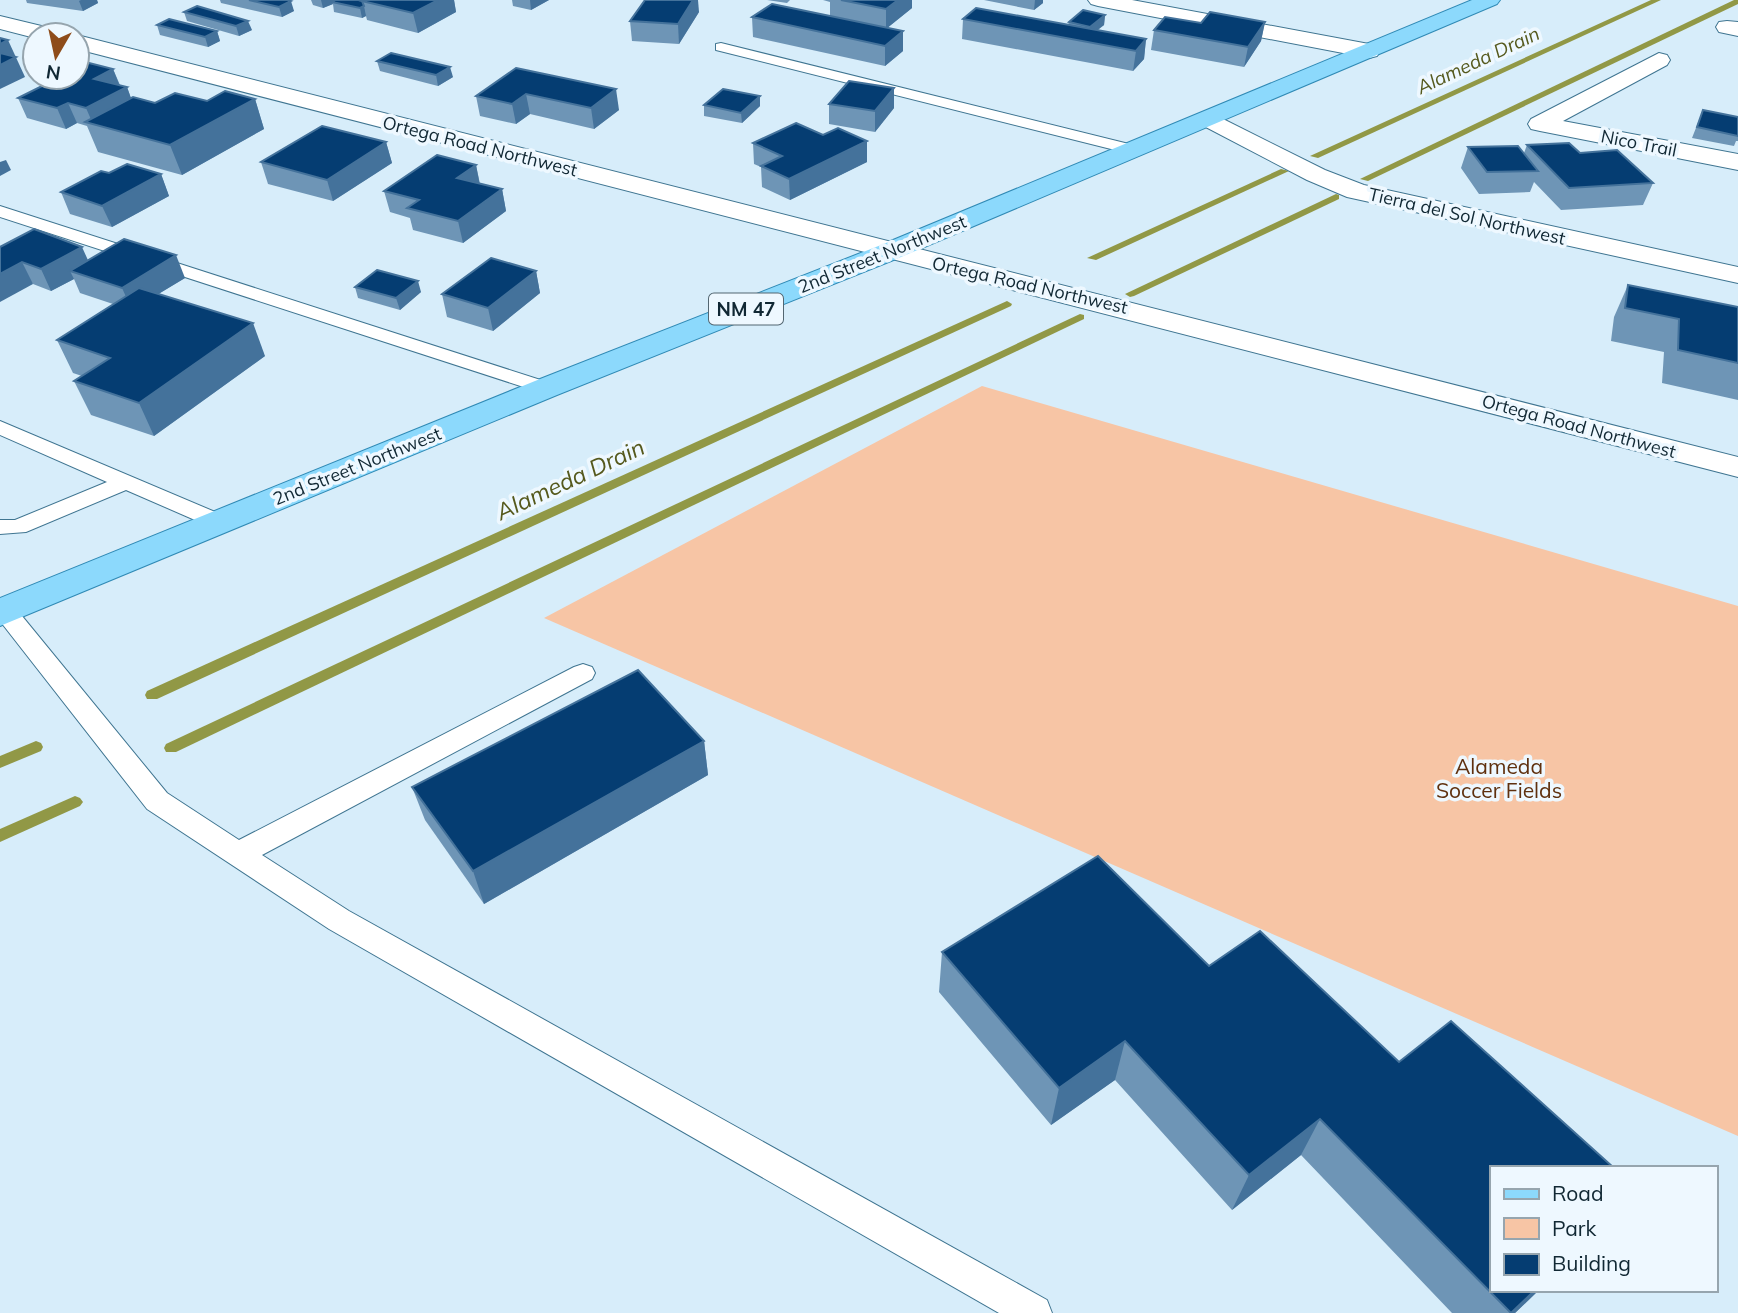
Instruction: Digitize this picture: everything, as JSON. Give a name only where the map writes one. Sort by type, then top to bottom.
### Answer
[{"type":"main road","name":"2nd Street Northwest","points":[[2,612],[546,388],[891,251],[1490,0]]},
{"type":"street","points":[[1098,0],[1369,51]]},
{"type":"street","points":[[0,22],[21,27]]},
{"type":"street","name":"Ortega Road Northwest","points":[[91,46],[891,251],[1166,318],[1738,467]]},
{"type":"street","name":"Nico Trail","points":[[1659,60],[1540,124],[1738,162]]},
{"type":"street","name":"Tierra del Sol Northwest","points":[[1209,119],[1316,175],[1356,191],[1738,275]]},
{"type":"lane","points":[[721,47],[1130,149]]},
{"type":"lane","points":[[0,211],[546,388]]},
{"type":"lane","points":[[0,428],[219,522]]},
{"type":"lane","points":[[0,527],[18,527],[126,482]]},
{"type":"lane","points":[[2,612],[157,801],[351,927],[1034,1313]]},
{"type":"lane","points":[[238,854],[583,673]]},
{"type":"green space","name":"Alameda Soccer Fields","points":[[982,386],[1738,606],[1738,1136],[544,618]]},
{"type":"building","points":[[249,0],[288,0],[291,1],[279,7]]},
{"type":"building","points":[[365,0],[362,1],[364,6],[360,8],[332,2]]},
{"type":"building","points":[[438,0],[413,13],[362,1]]},
{"type":"building","points":[[645,0],[693,0],[678,24],[630,21]]},
{"type":"building","points":[[841,0],[898,0],[886,9]]},
{"type":"building","points":[[772,4],[903,31],[885,46],[752,17]]},
{"type":"building","points":[[197,6],[248,21],[236,26],[184,12]]},
{"type":"building","points":[[976,8],[1146,39],[1136,51],[963,19]]},
{"type":"building","points":[[1083,10],[1105,15],[1090,27],[1069,22]]},
{"type":"building","points":[[1210,12],[1265,22],[1248,47],[1154,30],[1165,17],[1201,23]]},
{"type":"building","points":[[169,19],[217,31],[205,37],[157,25]]},
{"type":"building","points":[[0,53],[16,57],[0,65]]},
{"type":"building","points":[[391,53],[450,67],[436,75],[377,61]]},
{"type":"building","points":[[91,64],[113,69],[94,79],[127,87],[86,108],[68,103],[57,108],[18,98],[32,91],[91,91]]},
{"type":"building","points":[[516,68],[616,89],[591,108],[526,94],[512,104],[476,96]]},
{"type":"building","points":[[849,81],[894,88],[875,111],[829,104]]},
{"type":"building","points":[[723,89],[760,96],[741,113],[704,105]]},
{"type":"building","points":[[225,91],[255,99],[170,145],[85,122],[133,97],[155,103],[175,93],[207,101]]},
{"type":"building","points":[[1703,110],[1738,117],[1738,136],[1697,127]]},
{"type":"building","points":[[796,123],[823,135],[838,128],[867,141],[789,179],[761,166],[782,156],[753,143]]},
{"type":"building","points":[[322,126],[386,142],[327,180],[261,162]]},
{"type":"building","points":[[1569,143],[1580,153],[1617,150],[1653,183],[1569,188],[1527,145]]},
{"type":"building","points":[[1518,146],[1538,171],[1487,172],[1468,147]]},
{"type":"building","points":[[437,155],[476,165],[457,178],[502,189],[458,221],[407,208],[419,200],[384,191]]},
{"type":"building","points":[[127,164],[161,174],[102,206],[61,192],[101,171],[109,173]]},
{"type":"building","points":[[34,229],[82,247],[41,269],[22,262],[0,274],[0,247]]},
{"type":"building","points":[[124,239],[176,255],[122,288],[70,271]]},
{"type":"building","points":[[491,258],[536,271],[488,308],[442,294]]},
{"type":"building","points":[[377,270],[418,281],[396,298],[355,287]]},
{"type":"building","points":[[1628,285],[1738,307],[1738,363],[1678,350],[1679,319],[1625,308]]},
{"type":"building","points":[[139,288],[253,323],[139,403],[74,381],[110,358],[57,340]]},
{"type":"building","points":[[638,670],[704,741],[473,871],[412,787]]},
{"type":"building","points":[[1098,856],[1209,966],[1260,931],[1399,1062],[1451,1021],[1612,1166],[1490,1166],[1490,1292],[1320,1119],[1249,1175],[1125,1041],[1059,1088],[942,952]]},
{"type":"building","points":[[1490,1292],[1533,1292],[1511,1313]]},
{"type":"waterway","name":"Alameda Drain","points":[[1315,156],[1657,0]]},
{"type":"waterway","points":[[1365,179],[1738,1]]},
{"type":"waterway","name":"Alameda Drain","points":[[1092,258],[1284,171]]},
{"type":"waterway","points":[[1130,294],[1336,197]]},
{"type":"waterway","name":"Alameda Drain","points":[[152,695],[1007,304]]},
{"type":"waterway","points":[[171,748],[1080,317]]},
{"type":"waterway","name":"Alameda Drain","points":[[0,762],[36,747]]},
{"type":"waterway","points":[[0,836],[75,802]]}]
